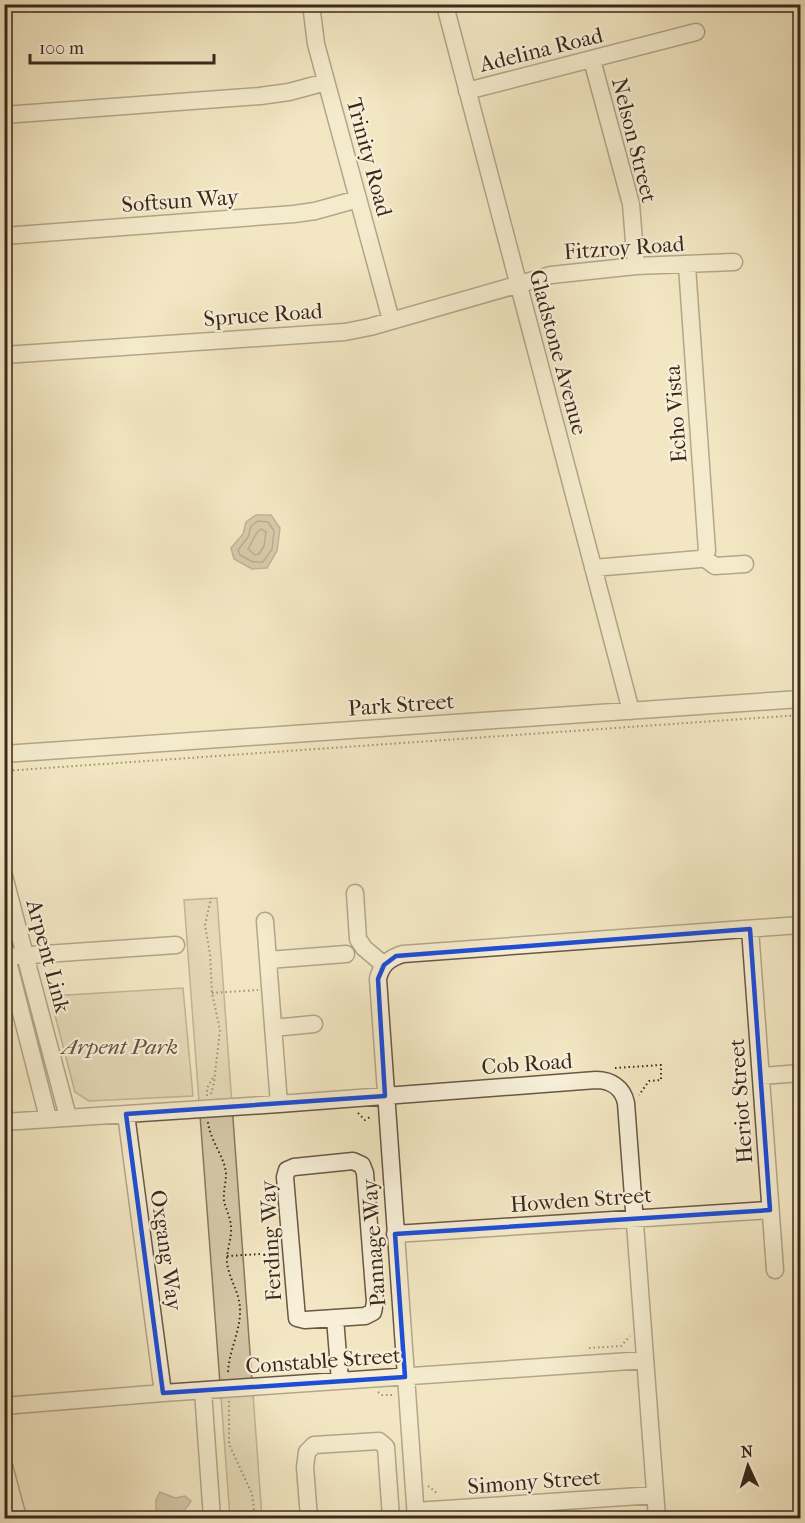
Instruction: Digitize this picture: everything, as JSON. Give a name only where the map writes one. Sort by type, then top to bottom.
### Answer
[{"type":"street","name":"Trinity Road","points":[[311,4],[316,44],[391,320]]},
{"type":"street","name":"Gladstone Avenue","points":[[446,4],[631,711]]},
{"type":"street","name":"Adelina Road","points":[[467,91],[696,32]]},
{"type":"street","name":"Nelson Street","points":[[592,60],[631,204],[636,267]]},
{"type":"street","points":[[4,115],[260,96],[290,92],[326,82]]},
{"type":"street","name":"Softsun Way","points":[[4,236],[294,214],[358,200]]},
{"type":"street","name":"Fitzroy Road","points":[[518,284],[551,275],[636,267],[734,262]]},
{"type":"street","name":"Echo Vista","points":[[687,266],[707,551],[704,558]]},
{"type":"street","name":"Spruce Road","points":[[4,355],[345,332],[518,284]]},
{"type":"street","points":[[593,568],[704,558],[715,566],[745,564]]},
{"type":"street","name":"Park Street","points":[[4,754],[801,699]]},
{"type":"street","name":"Arpent Link","points":[[4,876],[68,1117]]},
{"type":"street","points":[[355,892],[358,939],[364,948],[384,965],[403,954],[801,925]]},
{"type":"street","points":[[265,921],[279,1104]]},
{"type":"street","name":"Heriot Street","points":[[750,929],[775,1270]]},
{"type":"street","points":[[6,951],[25,955],[176,945]]},
{"type":"street","name":"Arpent Link","points":[[6,951],[48,1118]]},
{"type":"street","points":[[268,960],[346,954]]},
{"type":"street","name":"Pannage Way","points":[[384,965],[378,979],[415,1515]]},
{"type":"street","points":[[273,1028],[314,1024]]},
{"type":"street","points":[[761,1076],[801,1073]]},
{"type":"street","name":"Cob Road","points":[[4,1122],[208,1111],[279,1104],[386,1102],[596,1080],[612,1083],[621,1090],[626,1103],[657,1518]]},
{"type":"street","name":"Oxgang Way","points":[[126,1114],[163,1393]]},
{"type":"street","name":"Ferding Way","points":[[353,1161],[362,1165],[365,1173],[375,1302],[373,1312],[365,1316],[335,1318],[305,1320],[297,1318],[285,1177],[287,1170],[294,1167],[353,1161]]},
{"type":"street","name":"Howden Street","points":[[395,1234],[770,1210]]},
{"type":"street","points":[[335,1318],[340,1381]]},
{"type":"street","name":"Constable Street","points":[[4,1406],[645,1360]]},
{"type":"street","points":[[203,1391],[212,1518]]},
{"type":"street","points":[[309,1518],[305,1467],[307,1452],[314,1445],[379,1441],[386,1447],[391,1518]]},
{"type":"street","points":[[4,1466],[18,1518]]},
{"type":"street","name":"Simony Street","points":[[415,1515],[655,1495]]},
{"type":"path","points":[[4,771],[801,715]]},
{"type":"path","points":[[211,898],[205,926],[220,1030],[208,1111],[211,1136],[226,1174],[223,1187],[231,1230],[227,1256],[228,1268],[238,1293],[240,1314],[230,1352],[229,1444],[252,1494],[255,1518]]},
{"type":"path","points":[[613,1068],[661,1065],[662,1080],[649,1081],[639,1094]]},
{"type":"path","points":[[208,1111],[221,1095]]},
{"type":"path","points":[[357,1112],[365,1120],[386,1102]]},
{"type":"path","points":[[227,1256],[291,1252]]},
{"type":"highlighted area","points":[[750,929],[770,1210],[395,1234],[405,1377],[163,1393],[126,1114],[385,1096],[378,979],[384,965],[396,956]]},
{"type":"green space","points":[[217,898],[262,1518],[230,1518],[184,900]]},
{"type":"green space","name":"Arpent Park","points":[[183,988],[193,1096],[89,1101],[75,1092],[50,996]]},
{"type":"water","points":[[256,515],[271,515],[280,528],[277,551],[267,568],[252,569],[234,559],[231,548],[243,534],[246,522]]},
{"type":"water","points":[[160,1492],[175,1498],[185,1496],[191,1501],[180,1514],[156,1514],[156,1500]]}]
